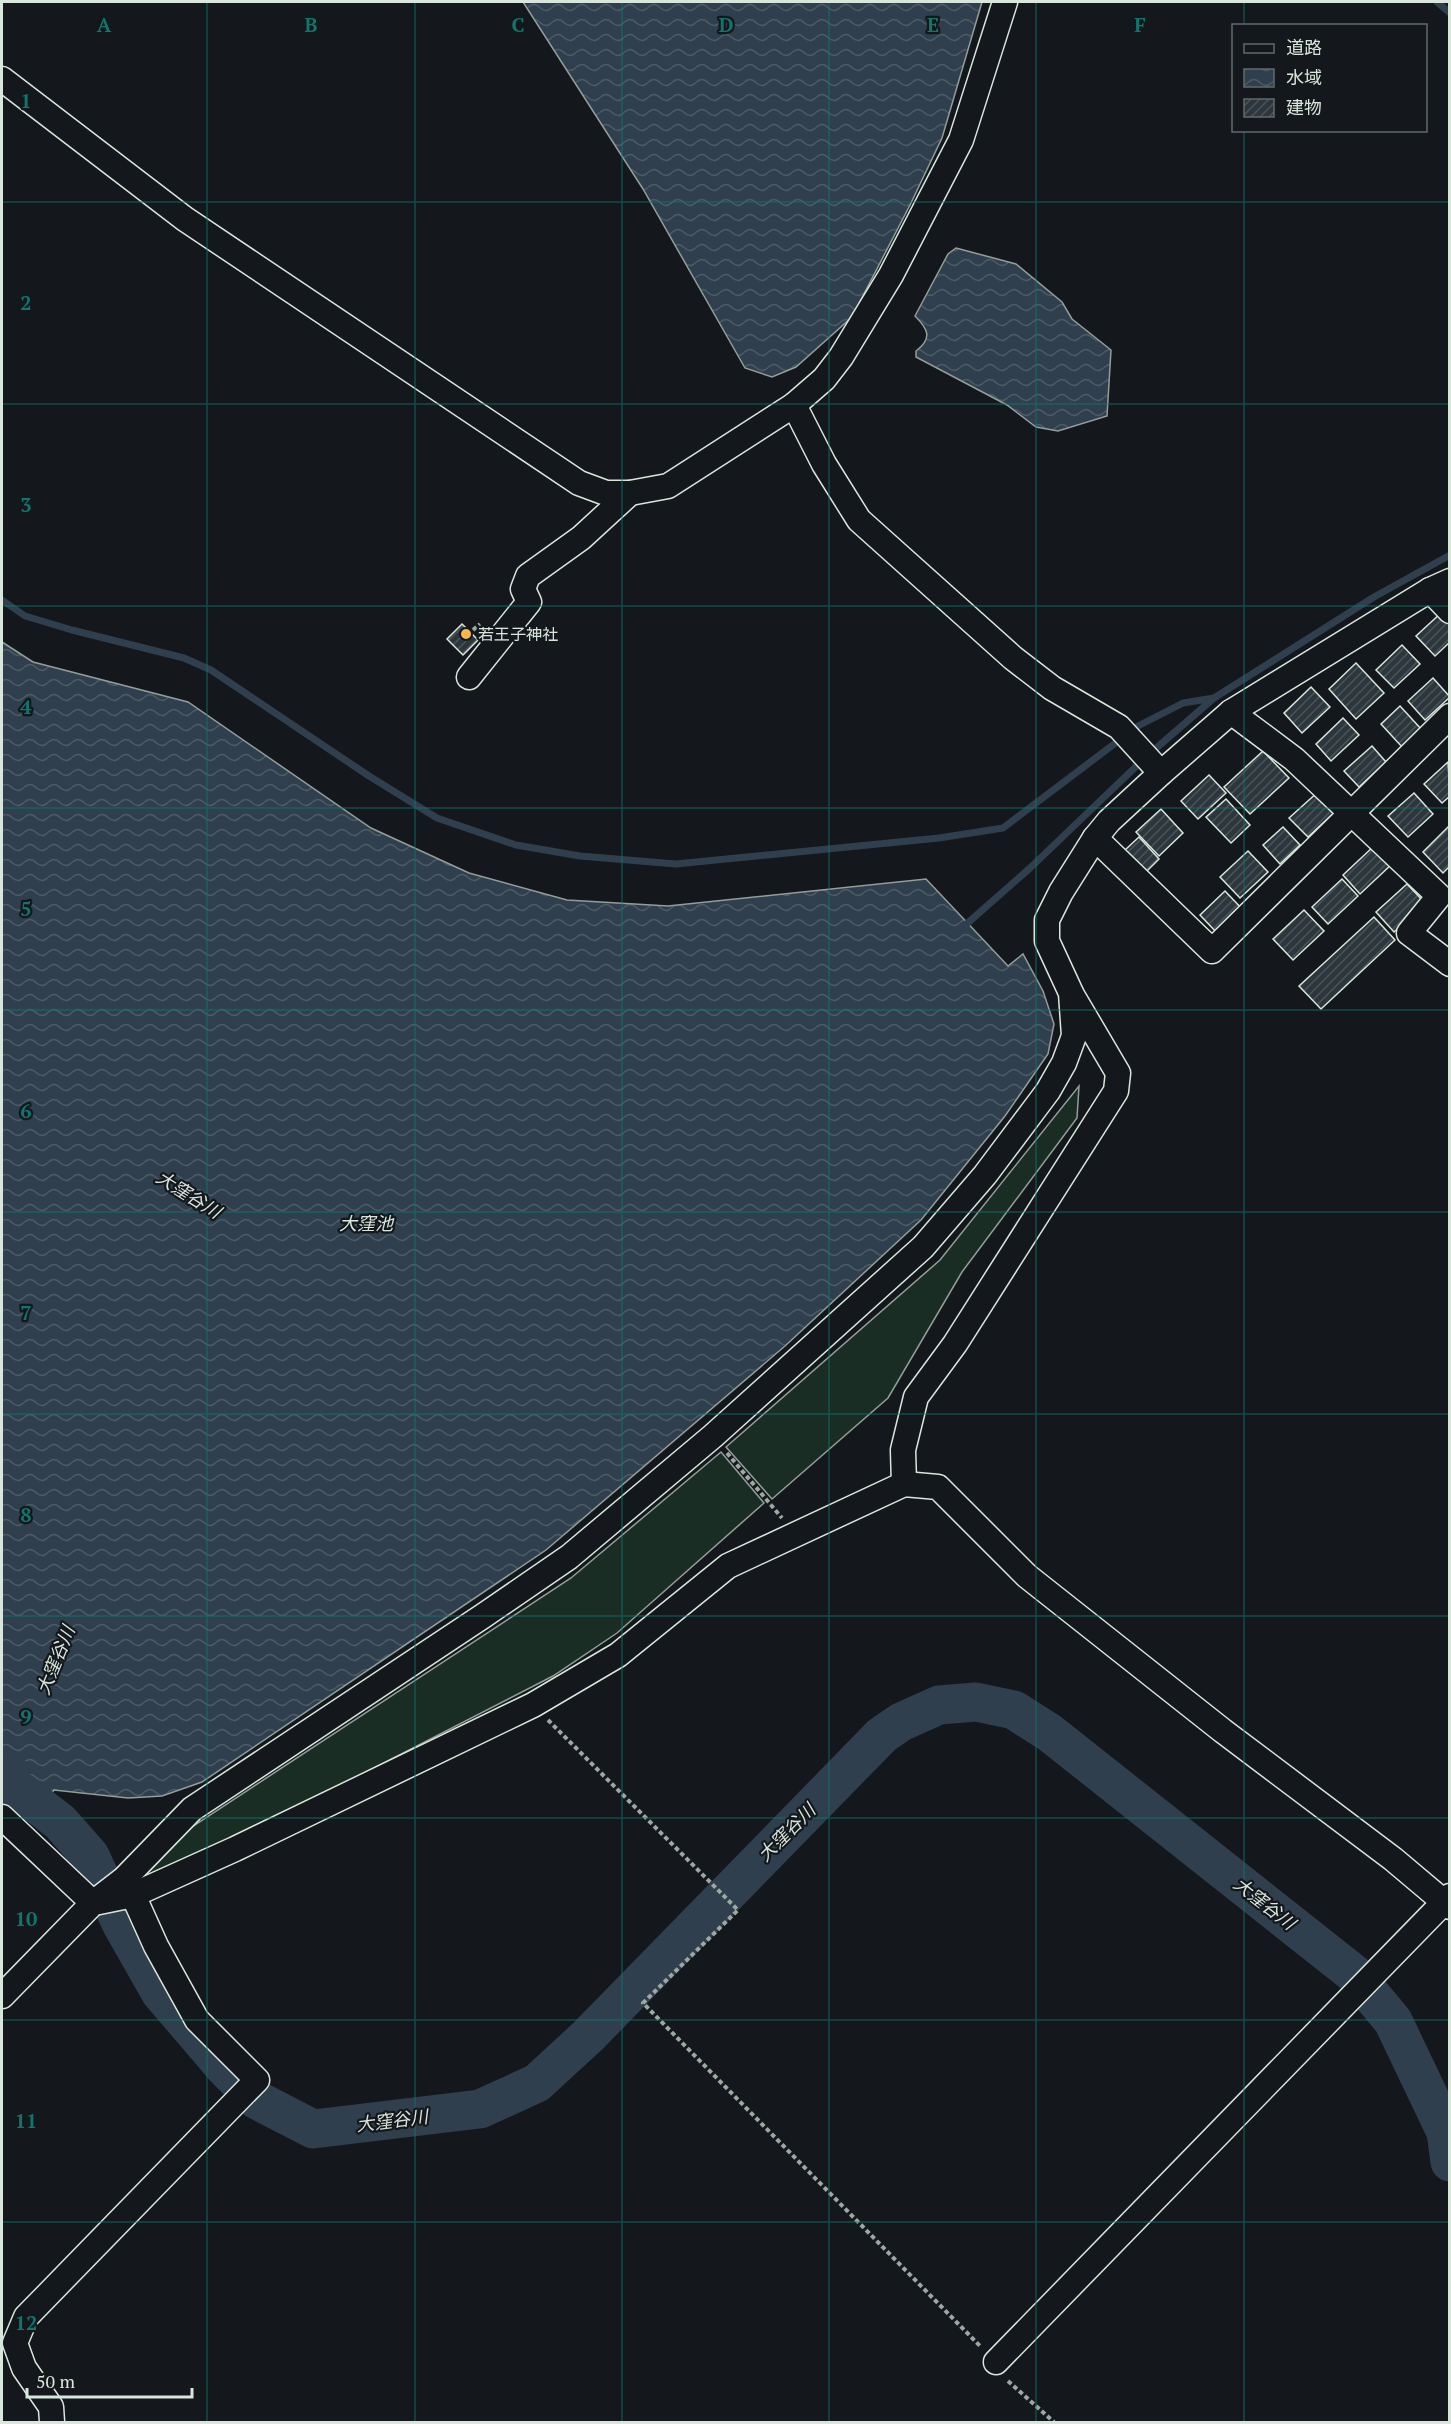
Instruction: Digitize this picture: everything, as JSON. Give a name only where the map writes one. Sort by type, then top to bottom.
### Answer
[{"type":"street","points":[[2,79],[185,219],[579,483],[606,493],[630,494],[668,486],[794,405],[824,379],[841,357],[908,243],[961,141],[1005,2]]},
{"type":"street","points":[[794,405],[824,464],[859,520],[1013,658],[1052,688],[1128,737],[1158,770]]},
{"type":"street","points":[[469,677],[529,602],[523,589],[528,576],[580,538],[630,494]]},
{"type":"street","points":[[904,1484],[903,1450],[916,1397],[956,1344],[1116,1091],[1118,1073],[1071,993],[1047,940],[1047,920],[1061,892],[1095,838],[1109,821],[1158,770],[1231,712],[1440,585],[1449,611]]},
{"type":"street","points":[[1231,712],[1294,759],[1352,814],[1444,890],[1409,933],[1449,964]]},
{"type":"street","points":[[1095,838],[1212,951],[1449,716]]},
{"type":"street","points":[[2,1996],[110,1897],[192,1809],[569,1557],[704,1444],[924,1247],[985,1175],[1048,1091],[1064,1063],[1074,1036],[1071,993]]},
{"type":"street","points":[[110,1897],[235,1849],[533,1705],[618,1655],[728,1566],[904,1484],[938,1487],[1036,1583],[1223,1731],[1447,1902],[1354,1993],[996,2362]]},
{"type":"street","points":[[2,1817],[110,1897],[156,1946],[197,2020],[257,2080],[26,2317],[15,2343],[24,2368],[51,2407],[52,2422]]},
{"type":"path","points":[[725,1451],[778,1512]]},
{"type":"path","points":[[533,1705],[738,1910],[643,2003],[996,2362],[1011,2386],[1054,2422]]},
{"type":"green space","points":[[1079,1086],[1077,1118],[962,1272],[888,1398],[772,1499],[726,1447],[940,1260]]},
{"type":"green space","points":[[721,1452],[764,1503],[617,1633],[553,1676],[228,1843],[135,1882],[178,1836],[571,1578]]},
{"type":"water","points":[[523,2],[982,2],[942,138],[852,317],[796,367],[772,377],[745,368],[643,189]]},
{"type":"water","points":[[956,248],[1016,264],[1062,302],[1072,319],[1111,350],[1107,416],[1058,431],[1036,427],[1007,405],[916,357],[916,351],[925,342],[927,334],[926,329],[915,316],[948,254]]},
{"type":"water","name":"大窪池","points":[[2,642],[33,662],[188,702],[371,828],[469,873],[567,900],[668,906],[926,879],[1008,966],[1023,954],[1043,991],[1054,1024],[1048,1054],[1005,1116],[921,1220],[785,1346],[546,1550],[202,1782],[162,1796],[128,1798],[54,1790],[32,1819],[2,1796]]},
{"type":"building","points":[[1442,612],[1450,620],[1450,642],[1435,656],[1416,636]]},
{"type":"building","points":[[462,624],[478,640],[463,655],[447,639]]},
{"type":"building","points":[[1402,645],[1420,664],[1394,688],[1376,670]]},
{"type":"building","points":[[1356,663],[1384,693],[1356,719],[1329,689]]},
{"type":"building","points":[[1433,678],[1450,697],[1425,720],[1408,701]]},
{"type":"building","points":[[1311,687],[1330,707],[1302,733],[1284,713]]},
{"type":"building","points":[[1400,706],[1422,730],[1403,748],[1381,724]]},
{"type":"building","points":[[1343,718],[1359,735],[1331,761],[1316,744]]},
{"type":"building","points":[[1372,746],[1386,762],[1359,787],[1344,771]]},
{"type":"building","points":[[1263,751],[1289,778],[1250,814],[1224,787]]},
{"type":"building","points":[[1448,762],[1450,796],[1442,803],[1424,784]]},
{"type":"building","points":[[1209,775],[1226,793],[1198,819],[1181,801]]},
{"type":"building","points":[[1319,791],[1337,810],[1308,837],[1289,818]]},
{"type":"building","points":[[1414,793],[1433,814],[1408,837],[1388,816]]},
{"type":"building","points":[[1226,799],[1250,825],[1231,843],[1206,817]]},
{"type":"building","points":[[1161,809],[1183,833],[1159,856],[1136,832]]},
{"type":"building","points":[[1283,827],[1300,845],[1280,864],[1263,845]]},
{"type":"building","points":[[1448,827],[1450,829],[1450,866],[1443,873],[1423,852]]},
{"type":"building","points":[[1139,837],[1159,859],[1145,873],[1125,850]]},
{"type":"building","points":[[1375,845],[1392,864],[1360,894],[1343,875]]},
{"type":"building","points":[[1248,851],[1268,872],[1240,898],[1220,877]]},
{"type":"building","points":[[1342,879],[1358,896],[1328,924],[1312,907]]},
{"type":"building","points":[[1407,884],[1425,903],[1394,932],[1376,912]]},
{"type":"building","points":[[1225,891],[1244,911],[1218,934],[1200,915]]},
{"type":"building","points":[[1304,910],[1324,931],[1293,960],[1273,939]]},
{"type":"building","points":[[1374,917],[1395,940],[1321,1009],[1299,986]]},
{"type":"waterway","points":[[1437,2],[1450,13]]},
{"type":"waterway","points":[[962,928],[1029,869],[1146,757],[1214,698],[1374,597],[1450,555]]},
{"type":"waterway","points":[[2,600],[25,616],[184,658],[211,670],[369,776],[437,818],[516,845],[580,856],[676,864],[939,838],[1003,828],[1138,726],[1183,703],[1214,698]]},
{"type":"waterway","name":"大窪谷川","points":[[10,1773],[7,1781],[60,1822],[90,1856],[122,1925],[160,1992],[225,2068],[257,2100],[313,2129],[480,2109],[537,2083],[588,2036],[882,1735],[901,1722],[939,1705],[976,1702],[1014,1710],[1050,1733],[1353,1973],[1393,2021],[1446,2132],[1450,2162]]},
{"type":"place","name":"若王子神社","points":[[466,634]]}]
